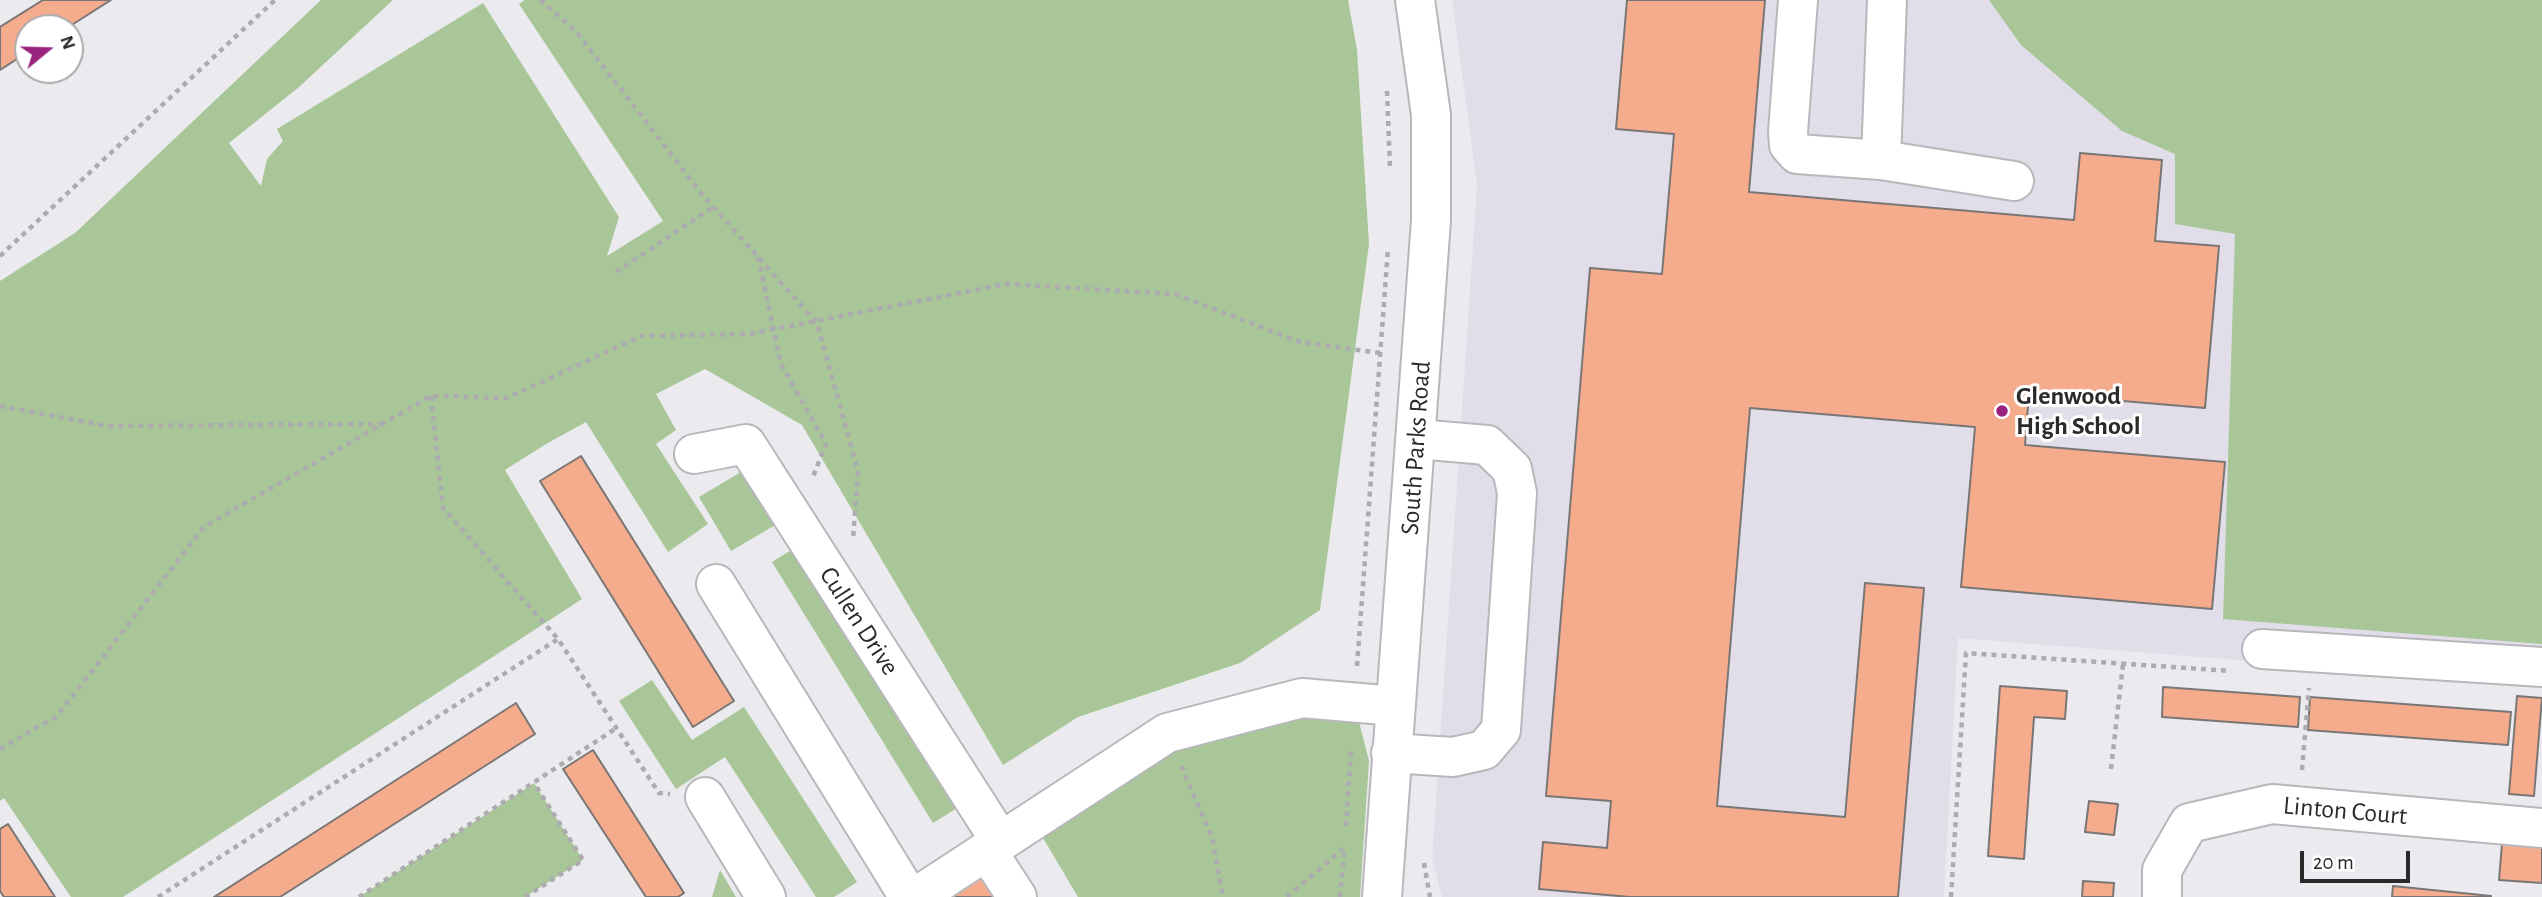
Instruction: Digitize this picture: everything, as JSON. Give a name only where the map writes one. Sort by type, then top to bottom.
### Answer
[{"type":"street","name":"South Parks Road","points":[[1382,897],[1431,220],[1431,141],[1423,44],[1415,0]]},
{"type":"street","points":[[1798,0],[1789,145],[1797,154],[1881,160],[2014,181]]},
{"type":"street","points":[[1881,160],[1887,0]]},
{"type":"street","points":[[1391,753],[1464,755],[1484,750],[1501,730],[1517,493],[1513,469],[1487,445],[1417,439]]},
{"type":"street","name":"Cullen Drive","points":[[694,454],[746,444],[849,606],[994,846],[1017,897]]},
{"type":"street","points":[[716,584],[909,897]]},
{"type":"street","points":[[2253,661],[2542,667]]},
{"type":"street","points":[[916,897],[1167,733],[1302,698],[1395,706]]},
{"type":"street","points":[[705,797],[766,897]]},
{"type":"street","name":"Linton Court","points":[[2162,897],[2162,870],[2189,823],[2272,804],[2542,828]]},
{"type":"path","points":[[0,256],[275,0]]},
{"type":"path","points":[[540,0],[575,30],[713,207],[817,323],[858,471],[849,606]]},
{"type":"path","points":[[1386,79],[1390,175]]},
{"type":"path","points":[[616,272],[713,207]]},
{"type":"path","points":[[1340,897],[1388,244]]},
{"type":"path","points":[[758,256],[780,365],[826,444],[795,521]]},
{"type":"path","points":[[0,749],[57,716],[204,527],[430,396],[507,398],[641,336],[749,334],[817,323],[1006,284],[1175,293],[1300,342],[1380,353]]},
{"type":"path","points":[[430,396],[443,508],[558,639],[659,793],[705,797]]},
{"type":"path","points":[[0,406],[107,426],[382,424]]},
{"type":"path","points":[[158,897],[558,639]]},
{"type":"path","points":[[1951,897],[1966,653],[2123,664],[2253,661]]},
{"type":"path","points":[[2111,769],[2123,664]]},
{"type":"path","points":[[2299,807],[2310,677]]},
{"type":"path","points":[[359,897],[615,729]]},
{"type":"path","points":[[1167,733],[1212,837],[1223,897]]},
{"type":"path","points":[[525,897],[583,860],[534,783]]},
{"type":"path","points":[[1287,897],[1344,848]]},
{"type":"shaded area","name":"Glenwood High School","points":[[1452,0],[2542,0],[2542,684],[1958,638],[1944,897],[1442,897],[1432,859],[1477,184]]},
{"type":"green space","points":[[321,0],[393,0],[299,87],[229,143],[261,186],[267,159],[283,141],[277,129],[483,3],[619,217],[607,256],[663,221],[519,4],[525,0],[1348,0],[1357,50],[1369,244],[1320,610],[1240,663],[1078,717],[1003,765],[802,425],[705,369],[656,394],[676,430],[656,444],[708,524],[668,552],[586,422],[546,444],[505,470],[582,599],[123,897],[71,897],[4,798],[0,801],[0,281],[75,233]]},
{"type":"green space","points":[[1989,0],[2542,0],[2542,644],[2223,619],[2235,234],[2175,224],[2175,154],[2122,131],[2021,45]]},
{"type":"green space","points":[[751,466],[784,520],[731,551],[699,497]]},
{"type":"green space","points":[[801,544],[962,805],[933,823],[772,562]]},
{"type":"green space","points":[[652,680],[692,740],[744,707],[857,882],[834,897],[816,897],[725,757],[676,789],[619,701]]},
{"type":"green space","points":[[1354,702],[1369,761],[1360,897],[1078,897],[1033,821],[1167,733]]},
{"type":"green space","points":[[534,783],[583,860],[525,897],[359,897]]},
{"type":"green space","points":[[720,870],[736,897],[712,897]]},
{"type":"building","points":[[43,0],[111,0],[84,17],[84,14],[21,14]]},
{"type":"building","points":[[1627,0],[1765,0],[1749,192],[2074,220],[2080,153],[2162,160],[2155,241],[2219,246],[2205,408],[2029,393],[2025,445],[2225,462],[2212,609],[1961,587],[1975,427],[1750,408],[1717,806],[1845,817],[1865,583],[1924,588],[1898,897],[1630,897],[1539,889],[1543,842],[1607,848],[1611,801],[1546,796],[1590,268],[1662,274],[1674,134],[1616,129]]},
{"type":"building","points":[[14,18],[14,61],[0,70],[0,27]]},
{"type":"building","points":[[581,456],[734,701],[693,727],[540,481]]},
{"type":"building","points":[[2000,686],[2067,691],[2065,719],[2034,717],[2024,859],[1988,856]]},
{"type":"building","points":[[2163,687],[2300,697],[2298,727],[2162,717]]},
{"type":"building","points":[[2517,696],[2542,698],[2534,796],[2509,794]]},
{"type":"building","points":[[2310,697],[2511,712],[2508,745],[2308,730]]},
{"type":"building","points":[[516,703],[535,734],[280,897],[214,897]]},
{"type":"building","points":[[593,750],[684,893],[678,897],[646,897],[563,769]]},
{"type":"building","points":[[2089,801],[2118,804],[2114,835],[2085,832]]},
{"type":"building","points":[[8,824],[55,897],[4,897],[0,891],[0,829]]},
{"type":"building","points":[[2502,844],[2542,847],[2542,883],[2499,880]]},
{"type":"building","points":[[986,870],[1003,897],[947,897]]},
{"type":"building","points":[[2083,881],[2114,883],[2113,897],[2082,897]]},
{"type":"building","points":[[2393,886],[2491,896],[2491,897],[2392,897]]},
{"type":"place","name":"Glenwood High School","points":[[2002,411]]}]
